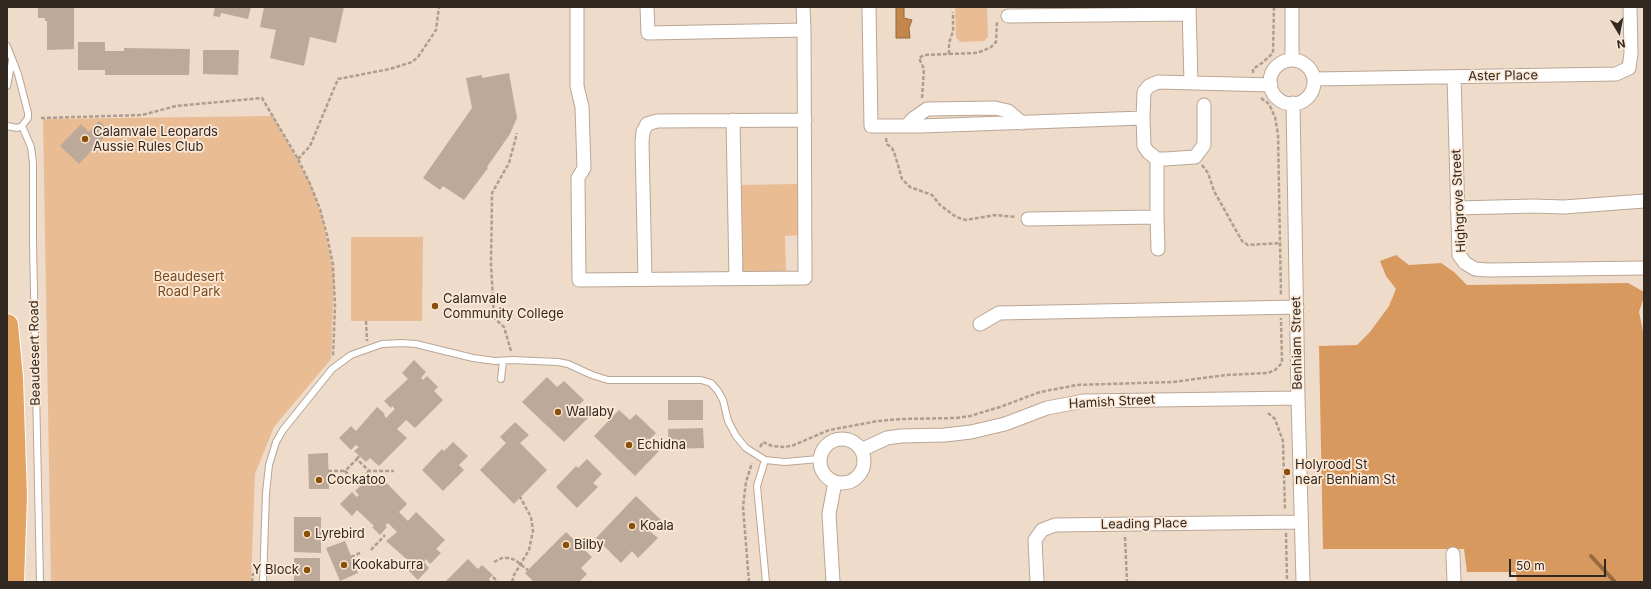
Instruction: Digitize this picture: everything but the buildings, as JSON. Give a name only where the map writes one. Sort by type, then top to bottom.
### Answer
[{"type":"highway","name":"Beaudesert Road","points":[[7,325],[12,386],[16,496],[13,582]]},
{"type":"street","points":[[577,7],[577,86],[582,107],[584,168],[578,178],[579,280],[805,278],[804,7]]},
{"type":"street","points":[[647,7],[648,33],[804,30]]},
{"type":"street","points":[[869,7],[872,126],[1022,123],[1143,118]]},
{"type":"street","points":[[1292,7],[1292,60]]},
{"type":"street","name":"Aster Place","points":[[1314,79],[1616,74],[1629,68],[1631,53],[1630,7]]},
{"type":"street","points":[[1008,16],[1189,11],[1191,83]]},
{"type":"street","points":[[1292,60],[1304,63],[1312,73],[1314,85],[1309,96],[1304,100],[1287,103],[1276,96],[1271,85],[1271,78],[1273,71],[1278,65],[1285,61],[1292,60]]},
{"type":"street","name":"Highgrove Street","points":[[1454,77],[1459,255],[1465,263],[1475,269],[1488,270],[1644,268]]},
{"type":"street","points":[[1204,105],[1204,144],[1200,152],[1195,157],[1164,160],[1157,159],[1148,152],[1144,146],[1143,118],[1144,92],[1149,86],[1158,82],[1271,85]]},
{"type":"street","name":"Benhiam Street","points":[[1293,103],[1303,582]]},
{"type":"street","points":[[906,126],[927,109],[995,108],[1008,111],[1022,123]]},
{"type":"street","points":[[733,120],[736,278]]},
{"type":"street","points":[[645,279],[642,142],[643,132],[647,124],[657,121],[805,120]]},
{"type":"street","points":[[1157,159],[1158,249]]},
{"type":"street","points":[[1457,208],[1534,206],[1564,207],[1644,201]]},
{"type":"street","points":[[1028,219],[1157,217]]},
{"type":"street","points":[[980,324],[999,313],[1297,307]]},
{"type":"street","name":"Hamish Street","points":[[861,450],[887,438],[971,432],[1005,424],[1047,408],[1084,401],[1298,398]]},
{"type":"street","points":[[837,440],[851,441],[861,450],[864,458],[864,465],[856,478],[850,482],[842,483],[835,482],[825,476],[822,471],[820,459],[825,446],[837,440]]},
{"type":"street","points":[[833,582],[829,514],[835,482]]},
{"type":"street","name":"Leading Place","points":[[1037,582],[1035,540],[1042,530],[1055,525],[1301,522]]},
{"type":"street","points":[[1453,554],[1454,582]]},
{"type":"lane","points":[[7,46],[18,74],[28,112],[28,118],[22,126],[17,128],[7,126]]},
{"type":"lane","points":[[7,86],[12,61]]},
{"type":"lane","name":"Beaudesert Road","points":[[22,126],[31,147],[33,163],[33,243],[40,582]]},
{"type":"lane","points":[[263,582],[266,493],[269,465],[276,442],[282,430],[332,369],[351,355],[367,348],[382,344],[416,344],[473,358],[502,361],[558,362],[574,366],[592,375],[608,380],[701,380],[711,383],[718,391],[723,400],[728,421],[736,436],[746,448],[765,460],[786,462],[820,459]]},
{"type":"lane","points":[[501,379],[502,361]]},
{"type":"lane","points":[[765,460],[757,486],[766,582]]},
{"type":"path","points":[[298,159],[310,146],[338,79],[403,66],[415,60],[424,50],[436,30],[439,7]]},
{"type":"path","points":[[760,448],[763,442],[772,446],[785,447],[794,445],[829,430],[878,421],[956,418],[970,416],[1000,407],[1040,392],[1077,385],[1173,382],[1226,375],[1268,373],[1275,370],[1282,363],[1278,134],[1275,117],[1269,104],[1262,99],[1254,97],[1253,84],[1253,69],[1262,64],[1273,53],[1274,7]]},
{"type":"path","points":[[949,54],[949,43],[953,31],[953,12]]},
{"type":"path","points":[[921,113],[924,69],[919,58],[924,55],[975,53],[991,47],[996,42],[997,20],[1008,16]]},
{"type":"path","points":[[41,118],[142,115],[176,106],[262,98],[298,159],[320,209],[333,265],[335,305],[334,359],[339,356]]},
{"type":"path","points":[[886,126],[887,144],[892,148],[895,154],[902,179],[910,187],[932,195],[940,205],[956,217],[966,220],[995,214],[1028,219]]},
{"type":"path","points":[[505,352],[511,351],[506,331],[504,327],[494,318],[491,264],[492,193],[509,163],[517,133]]},
{"type":"path","points":[[1195,157],[1208,173],[1214,192],[1242,241],[1248,245],[1280,243]]},
{"type":"path","points":[[366,321],[367,341]]},
{"type":"path","points":[[361,344],[371,340]]},
{"type":"path","points":[[1268,413],[1275,419],[1283,441],[1288,582]]},
{"type":"path","points":[[328,471],[345,471],[359,456]]},
{"type":"path","points":[[357,459],[369,471],[394,471]]},
{"type":"path","points":[[749,582],[743,507],[746,482],[753,460]]},
{"type":"path","points":[[345,471],[360,486]]},
{"type":"path","points":[[357,483],[369,471]]},
{"type":"path","points":[[512,582],[514,575],[529,550],[533,531],[531,517],[520,497]]},
{"type":"path","points":[[1125,524],[1127,582]]},
{"type":"path","points":[[371,550],[385,535]]},
{"type":"path","points":[[351,557],[362,552]]},
{"type":"path","points":[[494,562],[502,558],[509,558],[521,564],[528,570]]},
{"type":"path","points":[[252,582],[253,566]]},
{"type":"path","points":[[493,577],[498,582]]},
{"type":"green space","points":[[955,7],[987,7],[988,37],[984,41],[960,42],[956,37]]},
{"type":"green space","name":"Beaudesert Road Park","points":[[273,116],[311,185],[323,220],[334,276],[331,359],[274,427],[255,474],[251,582],[51,582],[43,119]]},
{"type":"green space","points":[[798,184],[798,235],[785,236],[786,273],[743,274],[741,185]]},
{"type":"green space","points":[[351,237],[423,237],[422,321],[351,321]]},
{"type":"shaded area","points":[[896,7],[904,7],[904,18],[912,20],[909,28],[910,38],[896,38]]},
{"type":"shaded area","points":[[1396,255],[1409,265],[1441,263],[1454,272],[1467,285],[1628,283],[1644,292],[1644,297],[1639,312],[1644,336],[1644,582],[1517,582],[1516,572],[1467,572],[1464,549],[1323,549],[1319,346],[1357,345],[1370,332],[1389,306],[1396,289],[1386,276],[1380,261]]},
{"type":"waterway","points":[[1591,556],[1615,582]]},
{"type":"place","name":"Calamvale Leopards Aussie Rules Club","points":[[85,139]]},
{"type":"place","name":"Calamvale Community College","points":[[435,306]]},
{"type":"place","name":"Wallaby","points":[[558,412]]},
{"type":"place","name":"Echidna","points":[[629,445]]},
{"type":"place","name":"Holyrood St near Benhiam St","points":[[1287,472]]},
{"type":"place","name":"Cockatoo","points":[[319,480]]},
{"type":"place","name":"Koala","points":[[632,526]]},
{"type":"place","name":"Lyrebird","points":[[307,534]]},
{"type":"place","name":"Bilby","points":[[566,545]]},
{"type":"place","name":"Kookaburra","points":[[344,565]]},
{"type":"place","name":"Y Block","points":[[307,570]]}]
